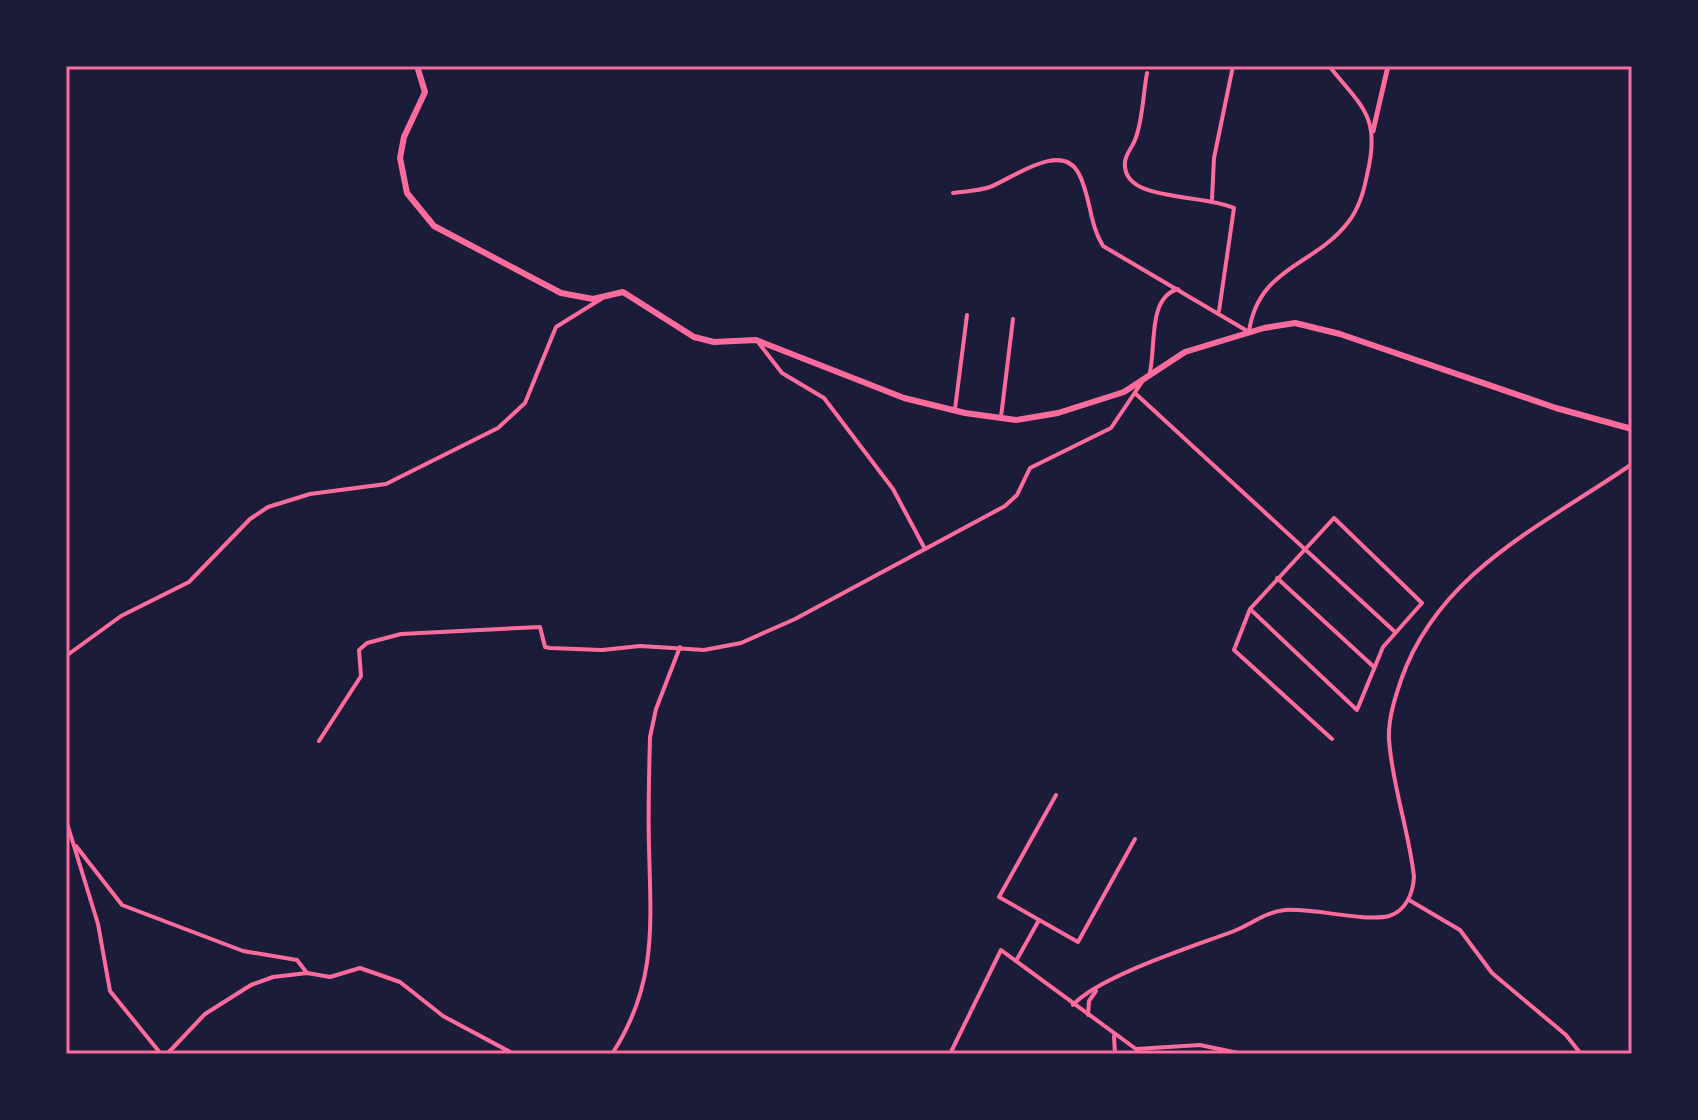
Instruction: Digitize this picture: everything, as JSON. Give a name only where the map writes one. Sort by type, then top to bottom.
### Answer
[{"type":"main road","points":[[417,66],[425,92],[406,130],[400,158],[404,185],[411,200],[434,226],[553,290],[579,299],[618,292],[629,294],[669,323],[707,341],[756,340],[904,398],[954,412],[1026,420],[1124,392],[1178,355],[1249,332],[1289,323],[1322,329],[1556,408],[1632,429]]},
{"type":"street","points":[[1212,199],[1214,158],[1233,66]]},
{"type":"street","points":[[1329,66],[1353,93],[1373,131]]},
{"type":"street","points":[[953,193],[987,188],[1051,159],[1069,164],[1081,177],[1097,237],[1103,246],[1219,311],[1249,332],[1252,312],[1266,287],[1349,222],[1366,179],[1388,66]]},
{"type":"street","points":[[1147,73],[1136,138],[1127,154],[1126,176],[1133,186],[1152,192],[1212,199],[1234,208],[1219,311]]},
{"type":"street","points":[[319,741],[361,676],[359,650],[387,636],[540,627],[545,647],[550,648],[680,647],[718,650],[763,634],[925,549],[1013,500],[1026,473],[1037,464],[1105,433],[1145,380],[1154,362],[1156,319],[1169,291],[1178,289]]},
{"type":"street","points":[[66,656],[121,616],[189,582],[250,519],[268,507],[310,494],[386,484],[507,423],[525,403],[556,327],[566,318],[591,308],[603,297]]},
{"type":"street","points":[[954,412],[967,315]]},
{"type":"street","points":[[1001,417],[1013,319]]},
{"type":"street","points":[[756,340],[782,373],[824,398],[893,489],[925,549]]},
{"type":"street","points":[[1136,394],[1394,631]]},
{"type":"street","points":[[1073,1005],[1098,989],[1267,914],[1296,910],[1385,916],[1397,912],[1409,899],[1413,866],[1389,738],[1392,710],[1417,642],[1436,615],[1499,550],[1632,464]]},
{"type":"street","points":[[1250,609],[1357,710],[1374,667],[1394,631],[1422,603],[1334,518],[1250,609],[1234,650],[1332,739]]},
{"type":"street","points":[[1277,578],[1374,667]]},
{"type":"street","points":[[612,1054],[637,1008],[648,970],[652,929],[650,737],[656,709],[680,647]]},
{"type":"street","points":[[1056,795],[999,897],[1078,942],[1135,839]]},
{"type":"street","points":[[66,820],[98,924],[110,991],[164,1054],[198,1020],[239,991],[273,977],[307,973],[330,977],[360,968],[390,978],[419,994],[443,1016],[514,1054]]},
{"type":"street","points":[[76,846],[122,905],[243,951],[297,960],[307,973]]},
{"type":"street","points":[[1409,899],[1460,930],[1492,973],[1566,1035],[1581,1054]]},
{"type":"street","points":[[1016,961],[1039,920]]},
{"type":"street","points":[[950,1054],[1001,950],[1136,1049],[1200,1045],[1243,1054]]},
{"type":"street","points":[[1088,1015],[1089,1001],[1098,989]]},
{"type":"street","points":[[1112,1034],[1115,1054]]},
{"type":"street","points":[[1141,1054],[1152,1049]]}]
